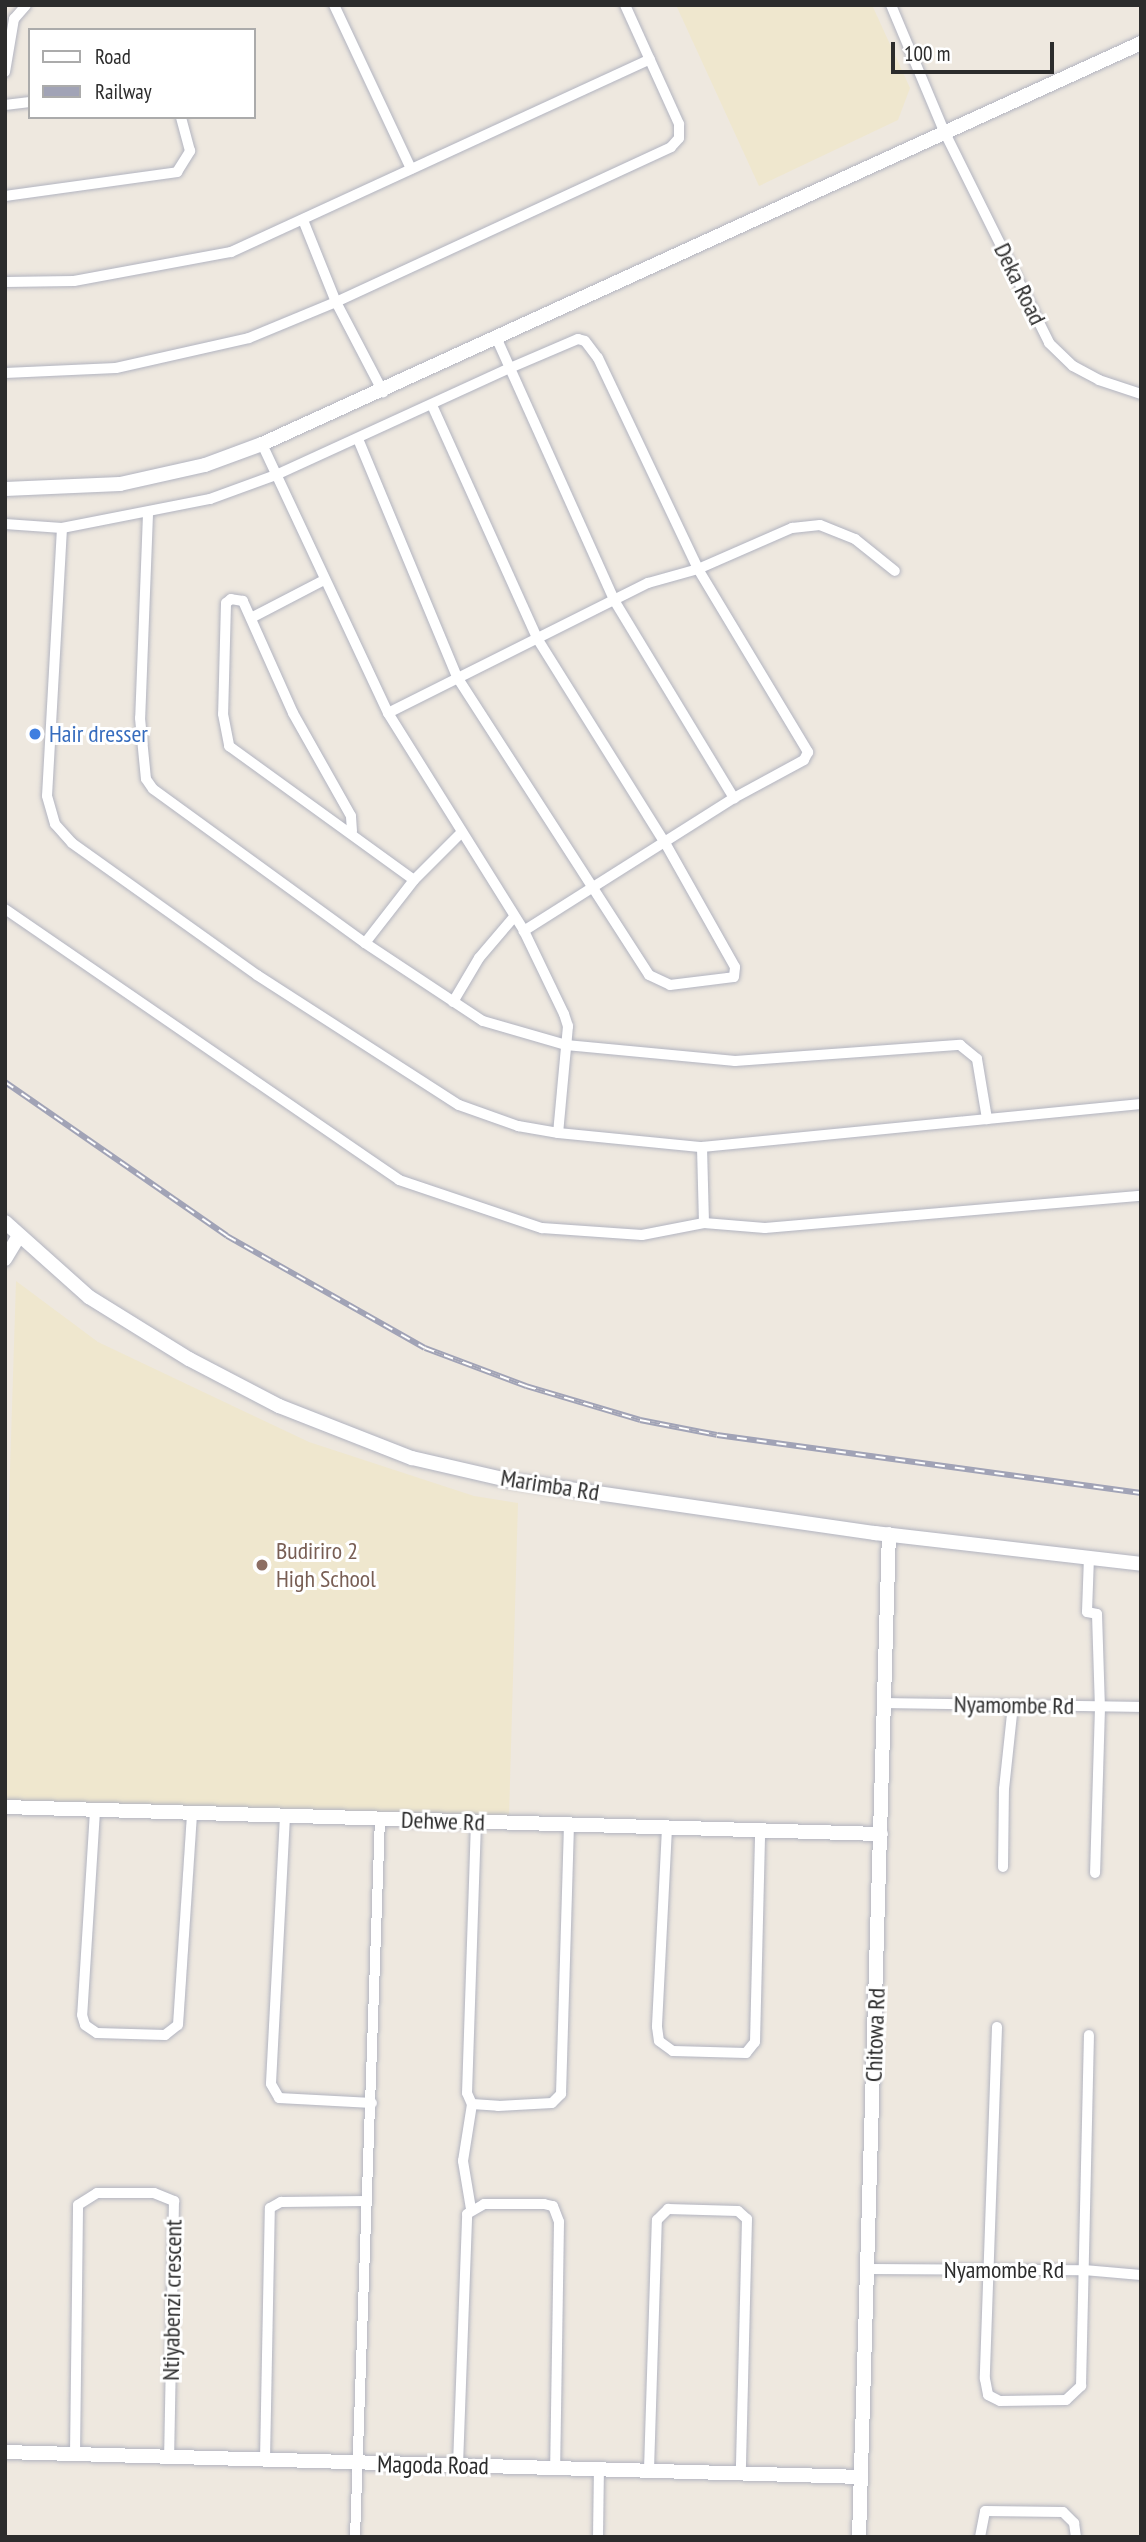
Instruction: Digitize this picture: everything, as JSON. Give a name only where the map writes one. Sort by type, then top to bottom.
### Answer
[{"type":"street","points":[[5,72],[13,19],[26,5]]},
{"type":"street","points":[[334,5],[411,169]]},
{"type":"street","points":[[5,373],[90,370],[164,360],[249,338],[336,302],[671,147],[679,138],[679,124],[625,5]]},
{"type":"street","name":"Deka Road","points":[[891,5],[943,129],[1049,344],[1073,366],[1099,380],[1141,394]]},
{"type":"street","points":[[5,489],[120,484],[205,465],[262,444],[383,392],[943,129],[1141,43]]},
{"type":"street","points":[[5,282],[74,281],[179,264],[230,252],[650,59]]},
{"type":"street","points":[[5,105],[28,102]]},
{"type":"street","points":[[5,197],[177,172],[190,151],[182,119]]},
{"type":"street","points":[[303,220],[336,302],[383,392]]},
{"type":"street","points":[[496,337],[614,600],[734,798]]},
{"type":"street","points":[[5,524],[62,528],[148,514],[276,475],[578,339],[590,346],[698,569],[808,749],[804,760],[734,798],[524,931]]},
{"type":"street","points":[[358,439],[457,677],[592,888],[656,979],[670,985],[734,977],[735,967],[665,843],[538,640],[432,405]]},
{"type":"street","points":[[262,444],[323,581],[388,713],[460,834],[524,931],[564,1014],[566,1045],[558,1133]]},
{"type":"street","points":[[148,514],[140,718],[146,779],[153,789],[365,943],[453,1002],[495,1026],[566,1045],[735,1062],[956,1044],[968,1049],[976,1059],[987,1119]]},
{"type":"street","points":[[388,713],[614,600],[669,575],[698,569],[792,528],[820,525],[855,539],[895,570]]},
{"type":"street","points":[[62,528],[47,796],[60,831],[257,975],[440,1094],[485,1116],[558,1133],[702,1147],[1141,1104]]},
{"type":"street","points":[[251,618],[323,581]]},
{"type":"street","points":[[352,831],[351,816],[293,713],[243,601],[235,598],[226,603],[223,722],[229,746],[352,831],[414,880]]},
{"type":"street","points":[[365,943],[414,880],[460,834]]},
{"type":"street","points":[[5,909],[408,1184],[556,1230],[642,1235],[704,1223],[765,1228],[1141,1196]]},
{"type":"street","points":[[453,1002],[479,958],[513,918]]},
{"type":"street","points":[[702,1147],[704,1223]]},
{"type":"street","name":"Marimba Rd","points":[[5,1222],[89,1297],[189,1359],[279,1406],[412,1458],[507,1480],[889,1534],[1141,1564]]},
{"type":"street","points":[[5,1259],[19,1236]]},
{"type":"street","name":"Chitowa Rd","points":[[859,2537],[887,1703],[889,1534]]},
{"type":"street","points":[[1089,1557],[1087,1612],[1097,1614],[1100,1707],[1095,1873]]},
{"type":"street","name":"Nyamombe Rd","points":[[887,1703],[1141,1707]]},
{"type":"street","points":[[1003,1867],[1004,1789],[1013,1705]]},
{"type":"street","name":"Dehwe Rd","points":[[5,1807],[881,1834]]},
{"type":"street","points":[[95,1811],[83,2021],[97,2034],[151,2035],[174,2031],[181,2014],[192,1813]]},
{"type":"street","points":[[285,1816],[271,2084],[279,2098],[372,2103]]},
{"type":"street","points":[[355,2537],[380,1819]]},
{"type":"street","points":[[458,2465],[471,2210],[463,2161],[472,2104],[467,2085],[476,1822]]},
{"type":"street","points":[[472,2104],[552,2103],[561,2094],[569,1825]]},
{"type":"street","points":[[667,1828],[657,2027],[659,2041],[673,2052],[746,2053],[755,2042],[760,1830]]},
{"type":"street","points":[[998,2027],[988,2270],[987,2393],[1000,2402],[1055,2402],[1074,2397],[1081,2386],[1089,2035]]},
{"type":"street","name":"Ntiyabenzi crescent","points":[[75,2455],[78,2205],[97,2193],[131,2192],[161,2193],[174,2201],[169,2457]]},
{"type":"street","points":[[265,2460],[270,2208],[281,2202],[366,2201]]},
{"type":"street","points":[[471,2210],[492,2204],[544,2204],[556,2213],[555,2467]]},
{"type":"street","points":[[649,2470],[657,2220],[668,2209],[738,2211],[747,2219],[741,2472]]},
{"type":"street","name":"Nyamombe Rd","points":[[867,2269],[1084,2270],[1141,2275]]},
{"type":"street","name":"Magoda Road","points":[[5,2452],[861,2477]]},
{"type":"street","points":[[598,2537],[599,2469]]},
{"type":"street","points":[[980,2537],[985,2512],[1011,2511],[1063,2512],[1074,2523],[1076,2537]]},
{"type":"shaded area","points":[[676,5],[872,5],[910,88],[898,120],[759,186]]},
{"type":"shaded area","name":"Budiriro 2 High School","points":[[16,1281],[98,1342],[309,1442],[474,1496],[518,1503],[509,1817],[5,1801],[5,1628]]},
{"type":"railway","points":[[5,1082],[227,1236],[425,1348],[526,1386],[640,1420],[717,1435],[1141,1493]]},
{"type":"place","name":"Hair dresser","points":[[35,734]]},
{"type":"place","name":"Budiriro 2 High School","points":[[262,1565]]}]
